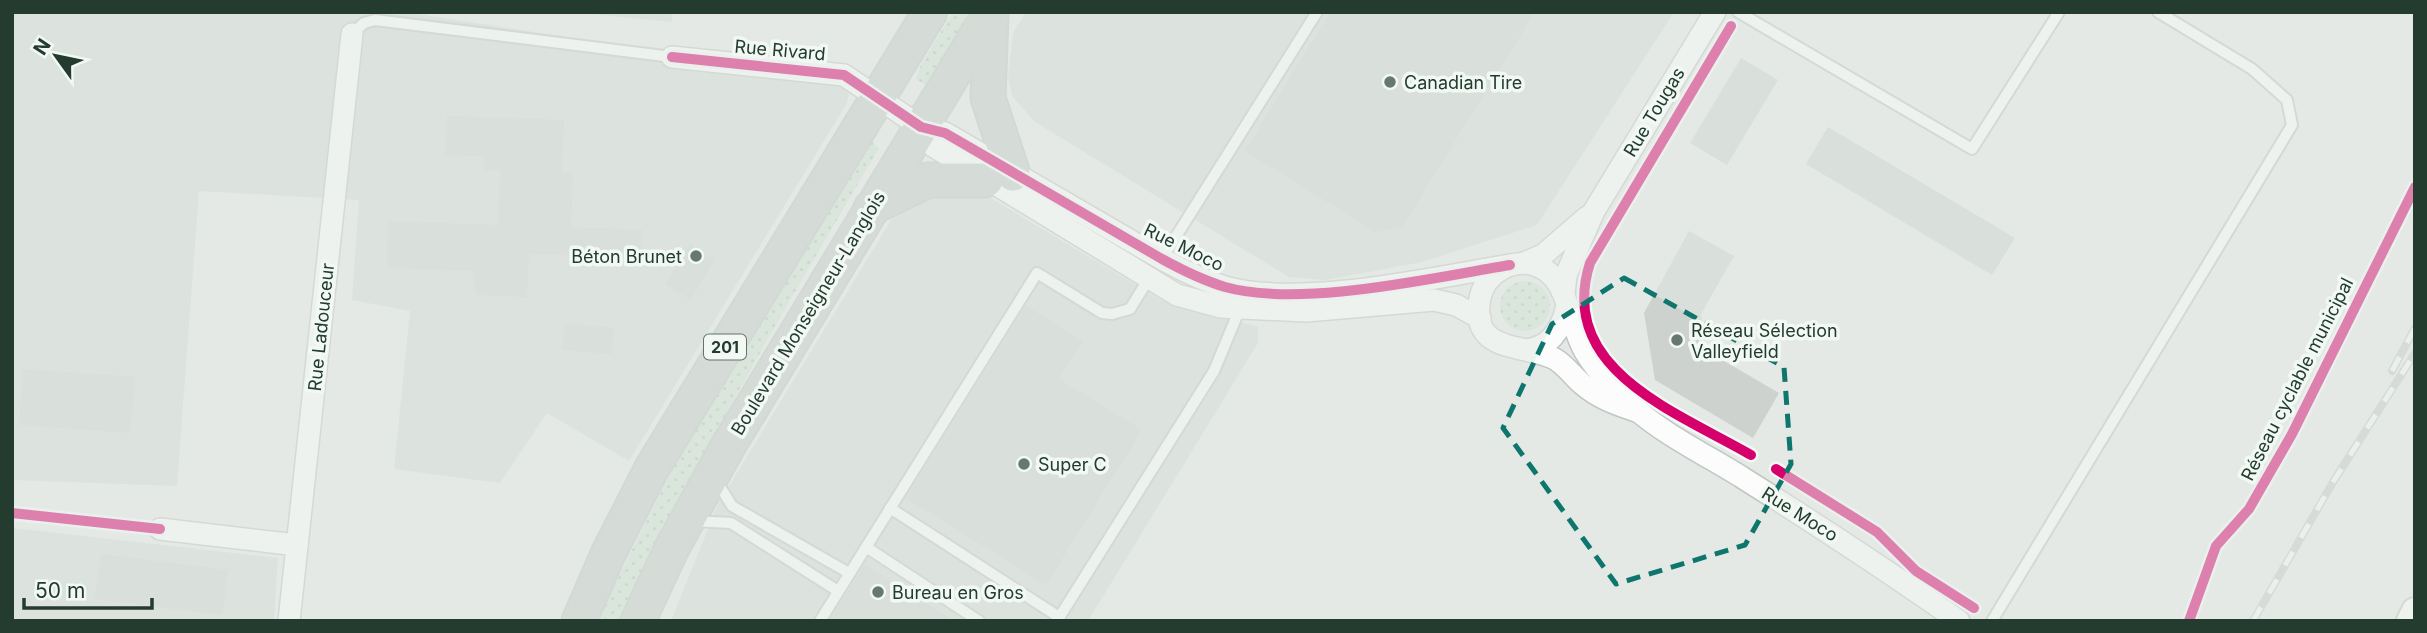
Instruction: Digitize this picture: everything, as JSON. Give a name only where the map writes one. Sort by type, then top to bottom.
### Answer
[{"type":"highway","name":"201","points":[[579,621],[622,525],[652,468],[930,12]]},
{"type":"highway","name":"Boulevard Monseigneur-Langlois","points":[[638,621],[713,473],[991,13]]},
{"type":"highway","points":[[872,208],[928,180],[1000,177],[988,98],[991,13]]},
{"type":"street","name":"Rue Tougas","points":[[1565,301],[1566,275],[1594,211],[1715,12]]},
{"type":"street","name":"Rue Ladouceur","points":[[289,621],[352,34]]},
{"type":"street","name":"Rue Rivard","points":[[672,57],[836,73],[856,80],[877,98]]},
{"type":"street","name":"Rue Moco","points":[[877,98],[921,127],[945,132],[1000,177],[1149,279],[1177,295],[1200,302],[1410,281],[1517,264],[1549,272],[1565,301],[1585,352],[1602,376],[1639,412],[1857,550],[1959,621]]},
{"type":"street","name":"Rue Moco","points":[[1000,177],[1241,299],[1306,311],[1434,300],[1456,305],[1480,318],[1494,341],[1519,351],[1555,359],[1601,398],[1639,412]]},
{"type":"street","name":"Rue Tougas","points":[[1517,264],[1543,255],[1594,211]]},
{"type":"street","points":[[1480,318],[1482,292],[1488,280],[1517,264]]},
{"type":"street","points":[[1519,351],[1546,344],[1557,334],[1565,301]]},
{"type":"street","points":[[160,529],[297,545]]},
{"type":"street","points":[[2410,621],[2415,611]]},
{"type":"lane","points":[[820,621],[1037,273],[1102,313],[1112,314],[1130,309],[1317,12]]},
{"type":"lane","points":[[1738,12],[1972,149],[2059,12]]},
{"type":"lane","points":[[1992,621],[2292,125],[2287,100],[2252,69],[2158,12]]},
{"type":"lane","points":[[352,34],[364,23],[375,20],[672,57]]},
{"type":"lane","points":[[890,508],[1058,619],[1214,371],[1241,299]]},
{"type":"lane","points":[[713,473],[732,506],[849,573]]},
{"type":"lane","points":[[686,522],[714,520],[730,523],[838,591]]},
{"type":"lane","points":[[866,547],[979,621]]},
{"type":"highlighted area","points":[[1624,278],[1784,367],[1791,464],[1745,545],[1616,584],[1503,428],[1552,324]]},
{"type":"shaded area","name":"Béton Brunet","points":[[12,12],[405,12],[831,78],[847,85],[849,93],[847,103],[629,461],[547,413],[500,483],[394,469],[410,311],[352,300],[359,200],[199,191],[177,486],[12,480]]},
{"type":"shaded area","points":[[572,12],[672,12],[672,22]]},
{"type":"shaded area","points":[[1026,12],[1674,12],[1537,225],[1422,262],[1325,280],[1289,277],[1035,122],[1012,96],[1008,75],[1013,33]]},
{"type":"shaded area","points":[[957,189],[989,197],[1161,300],[1258,327],[1258,343],[1088,621],[671,621],[718,504],[907,194]]},
{"type":"shaded area","points":[[12,528],[278,558],[274,621],[12,621]]},
{"type":"green space","points":[[953,12],[973,12],[925,85],[916,79],[921,65]]},
{"type":"green space","points":[[873,142],[879,148],[777,322],[712,440],[624,621],[600,621],[611,591],[692,431],[861,148]]},
{"type":"green space","points":[[1525,281],[1542,289],[1550,306],[1542,323],[1525,331],[1508,323],[1500,306],[1508,289]]},
{"type":"building","name":"Canadian Tire","points":[[1330,12],[1535,12],[1402,227],[1376,232],[1245,151]]},
{"type":"building","points":[[1741,58],[1778,80],[1727,165],[1690,143]]},
{"type":"building","points":[[447,116],[564,120],[562,172],[573,173],[571,227],[642,230],[641,258],[529,254],[527,297],[477,295],[472,271],[387,268],[388,221],[498,225],[500,170],[484,170],[485,156],[445,155]]},
{"type":"building","points":[[1828,127],[2015,238],[1992,275],[1806,164]]},
{"type":"building","name":"Réseau Sélection Valleyfield","points":[[1689,231],[1734,256],[1701,314],[1707,351],[1779,393],[1753,438],[1655,380],[1644,313]]},
{"type":"building","name":"Béton Brunet","points":[[690,245],[714,260],[691,300],[665,284]]},
{"type":"building","name":"Super C","points":[[1026,306],[1083,341],[1059,379],[1142,430],[1046,585],[906,498]]},
{"type":"building","points":[[565,323],[614,328],[611,354],[562,350]]},
{"type":"building","points":[[23,369],[135,377],[130,433],[19,425]]},
{"type":"building","points":[[101,554],[228,570],[222,615],[95,599]]},
{"type":"building","name":"Bureau en Gros","points":[[865,564],[954,621],[829,621]]},
{"type":"railway","points":[[2392,371],[2415,328]]},
{"type":"railway","points":[[2253,621],[2333,482],[2415,353]]},
{"type":"cycle path","points":[[1731,26],[1590,263],[1584,300],[1590,332],[1606,359],[1630,383],[1659,404],[1751,455]]},
{"type":"cycle path","points":[[672,57],[844,75],[921,127],[945,133],[1162,259],[1225,287],[1256,293],[1328,293],[1510,265]]},
{"type":"cycle path","name":"Réseau cyclable municipal","points":[[2189,621],[2216,546],[2249,509],[2292,434],[2415,187]]},
{"type":"cycle path","points":[[1776,469],[1877,532],[1916,571],[1974,608]]},
{"type":"cycle path","points":[[12,513],[160,529]]},
{"type":"place","name":"Canadian Tire","points":[[1390,82]]},
{"type":"place","name":"Béton Brunet","points":[[696,256]]},
{"type":"place","name":"Réseau Sélection Valleyfield","points":[[1677,340]]},
{"type":"place","name":"Super C","points":[[1024,464]]},
{"type":"place","name":"Bureau en Gros","points":[[878,592]]}]
